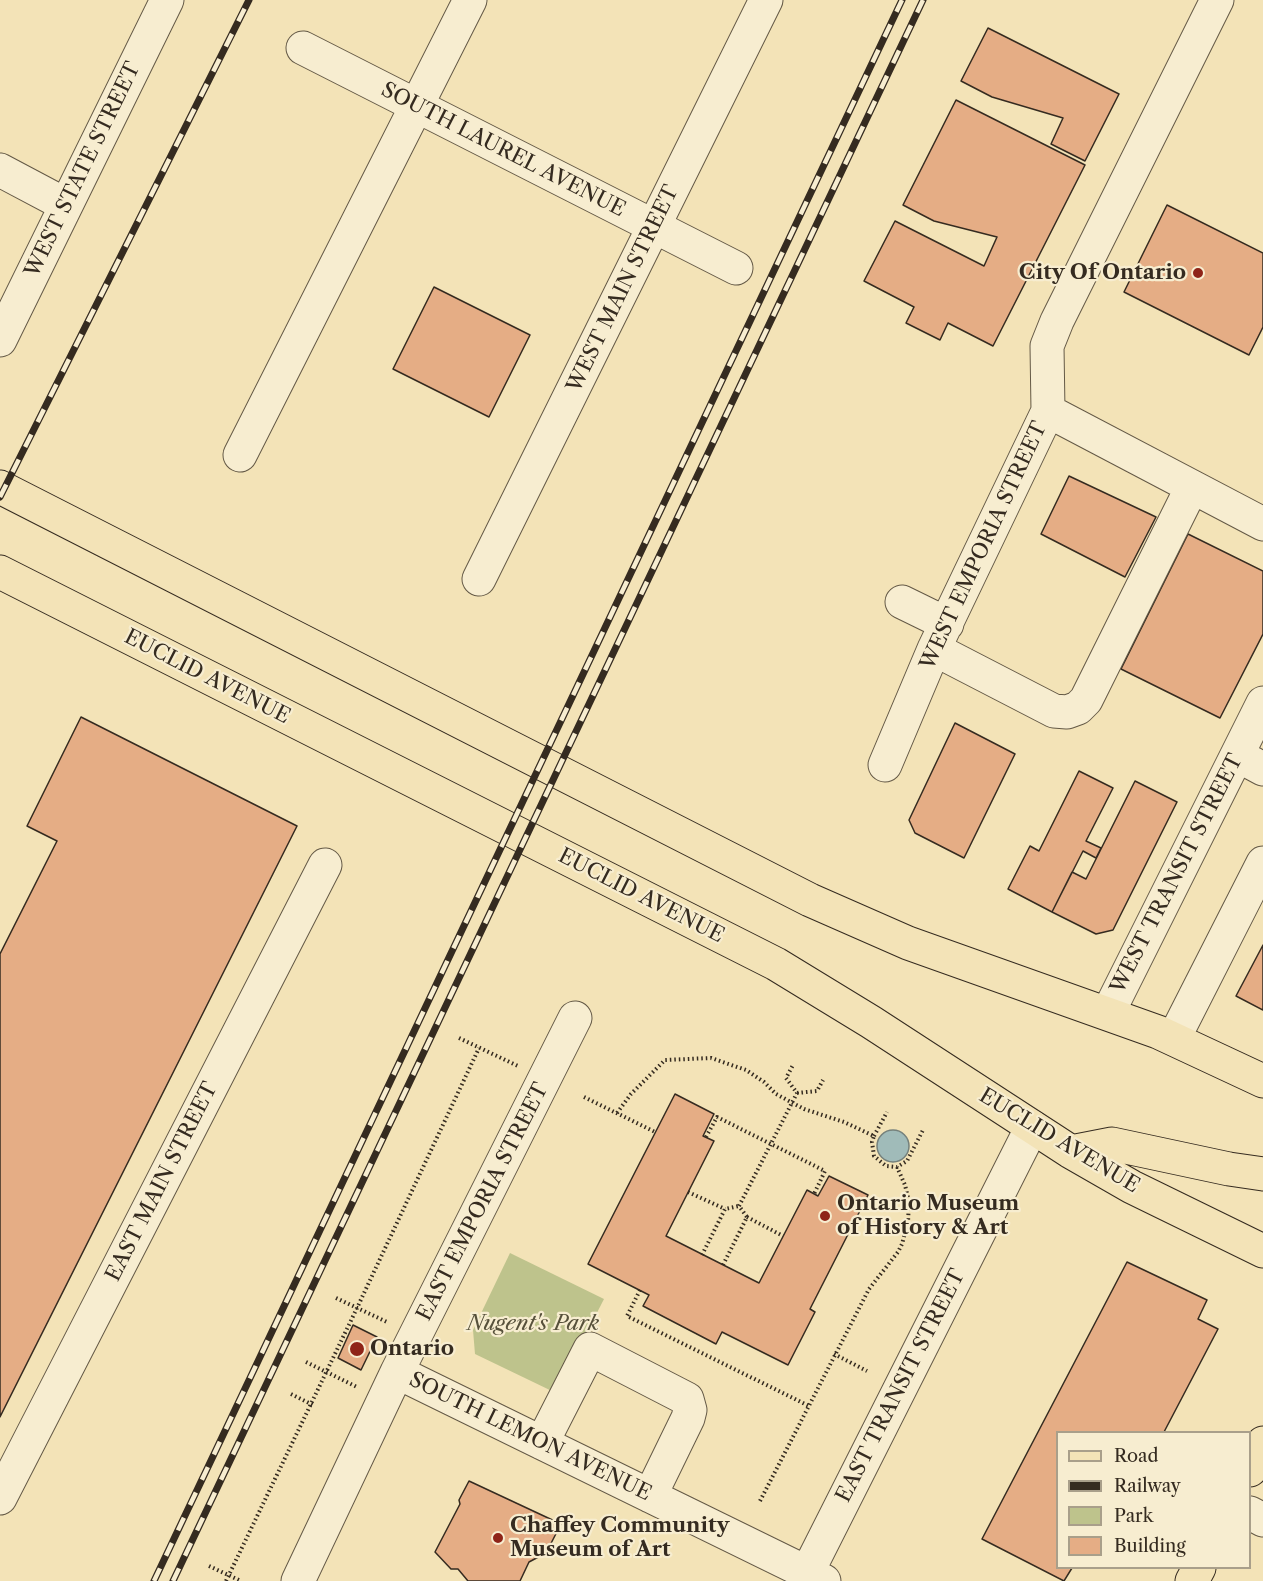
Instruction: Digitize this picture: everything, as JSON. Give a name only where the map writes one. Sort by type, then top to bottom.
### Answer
[{"type":"main road","points":[[0,487],[810,900],[908,943],[1174,1038],[1263,1080]]},
{"type":"main road","name":"EUCLID AVENUE","points":[[0,572],[776,964],[871,1022],[1071,1152],[1132,1187],[1263,1251]]},
{"type":"main road","points":[[1071,1152],[1112,1144],[1263,1174]]},
{"type":"main road","points":[[1251,1468],[1263,1443]]},
{"type":"street","name":"WEST STATE STREET","points":[[0,339],[167,0]]},
{"type":"street","points":[[240,455],[470,0]]},
{"type":"street","name":"WEST MAIN STREET","points":[[479,579],[766,0]]},
{"type":"street","name":"WEST EMPORIA STREET","points":[[885,765],[940,637],[1048,411],[1047,345],[1057,321],[1217,0]]},
{"type":"street","name":"SOUTH LAUREL AVENUE","points":[[303,48],[736,268]]},
{"type":"street","points":[[0,170],[66,205]]},
{"type":"street","points":[[1048,411],[1263,524]]},
{"type":"street","points":[[902,602],[940,637],[1054,711],[1078,708],[1086,700],[1192,486]]},
{"type":"street","name":"WEST TRANSIT STREET","points":[[1108,1013],[1250,762],[1263,703]]},
{"type":"street","points":[[1174,1038],[1263,863]]},
{"type":"street","name":"EAST MAIN STREET","points":[[0,1498],[325,865]]},
{"type":"street","name":"EAST EMPORIA STREET","points":[[298,1581],[416,1335],[575,1018]]},
{"type":"street","name":"EAST TRANSIT STREET","points":[[812,1578],[1032,1127]]},
{"type":"street","points":[[542,1443],[590,1349],[687,1399],[690,1410],[688,1418],[650,1496]]},
{"type":"street","name":"SOUTH LEMON AVENUE","points":[[391,1386],[542,1443],[812,1578]]},
{"type":"path","points":[[459,1038],[545,1079]]},
{"type":"path","points":[[226,1581],[313,1405],[326,1372],[479,1048]]},
{"type":"path","points":[[616,1113],[631,1094],[665,1060],[711,1058],[746,1070],[764,1082],[776,1094],[792,1102],[874,1136]]},
{"type":"path","points":[[793,1065],[786,1078],[797,1093]]},
{"type":"path","points":[[797,1093],[817,1091],[823,1080]]},
{"type":"path","points":[[739,1206],[797,1093]]},
{"type":"path","points":[[584,1097],[655,1132]]},
{"type":"path","points":[[886,1112],[874,1136],[872,1149],[877,1160],[886,1166],[897,1167],[907,1161],[923,1130]]},
{"type":"path","points":[[706,1137],[717,1117],[825,1171],[813,1194]]},
{"type":"path","points":[[760,1501],[868,1288],[902,1244],[908,1222],[909,1202],[897,1167]]},
{"type":"path","points":[[688,1192],[725,1209],[739,1206]]},
{"type":"path","points":[[739,1206],[747,1217],[783,1236]]},
{"type":"path","points":[[702,1255],[725,1209]]},
{"type":"path","points":[[723,1265],[747,1217]]},
{"type":"path","points":[[640,1290],[627,1316],[809,1406]]},
{"type":"path","points":[[336,1298],[416,1335]]},
{"type":"path","points":[[834,1354],[867,1371]]},
{"type":"path","points":[[306,1362],[326,1372],[391,1386]]},
{"type":"path","points":[[291,1394],[313,1405]]},
{"type":"path","points":[[209,1566],[241,1581]]},
{"type":"green space","name":"Nugent's Park","points":[[510,1253],[604,1299],[556,1393],[475,1354],[473,1330]]},
{"type":"water","points":[[893,1130],[905,1134],[909,1146],[905,1158],[893,1162],[881,1158],[877,1146],[881,1134]]},
{"type":"building","points":[[988,28],[1119,94],[1085,161],[1051,144],[1063,118],[992,97],[961,81]]},
{"type":"building","points":[[956,100],[1085,165],[993,346],[948,323],[940,340],[906,323],[914,307],[864,281],[895,221],[984,266],[997,237],[934,221],[903,205]]},
{"type":"building","name":"City Of Ontario","points":[[1167,205],[1263,253],[1263,327],[1249,355],[1124,292]]},
{"type":"building","points":[[434,287],[530,335],[489,417],[393,369]]},
{"type":"building","points":[[1069,476],[1156,517],[1125,577],[1041,534]]},
{"type":"building","points":[[1188,534],[1263,571],[1263,634],[1220,718],[1121,669]]},
{"type":"building","points":[[81,717],[297,826],[0,1417],[0,954],[57,841],[27,826]]},
{"type":"building","points":[[955,723],[1015,754],[964,858],[915,833],[909,820]]},
{"type":"building","points":[[1079,771],[1113,788],[1086,841],[1101,848],[1096,858],[1083,851],[1052,912],[1008,889],[1030,846],[1039,851]]},
{"type":"building","points":[[1135,781],[1177,802],[1113,930],[1096,934],[1052,912],[1072,872],[1086,879]]},
{"type":"building","points":[[1263,945],[1263,1010],[1236,996]]},
{"type":"building","name":"Ontario Museum of History & Art","points":[[675,1094],[714,1114],[703,1136],[714,1141],[666,1236],[759,1283],[807,1190],[818,1196],[829,1176],[868,1195],[810,1309],[815,1312],[788,1365],[722,1332],[716,1344],[643,1306],[649,1295],[588,1264]]},
{"type":"building","points":[[1127,1262],[1207,1300],[1198,1319],[1218,1329],[1165,1431],[1056,1431],[1056,1569],[1071,1569],[1064,1581],[982,1539]]},
{"type":"building","points":[[353,1325],[377,1337],[361,1370],[338,1358]]},
{"type":"building","name":"Chaffey Community Museum of Art","points":[[469,1481],[561,1524],[546,1553],[529,1562],[520,1581],[468,1581],[458,1569],[451,1569],[435,1552],[460,1504],[459,1500]]},
{"type":"railway","points":[[0,497],[249,0]]},
{"type":"railway","points":[[154,1581],[902,0]]},
{"type":"railway","points":[[173,1581],[923,0]]},
{"type":"place","name":"City Of Ontario","points":[[1198,273]]},
{"type":"place","name":"Ontario Museum of History & Art","points":[[825,1216]]},
{"type":"place","name":"Ontario","points":[[357,1349]]},
{"type":"place","name":"Chaffey Community Museum of Art","points":[[498,1538]]}]
